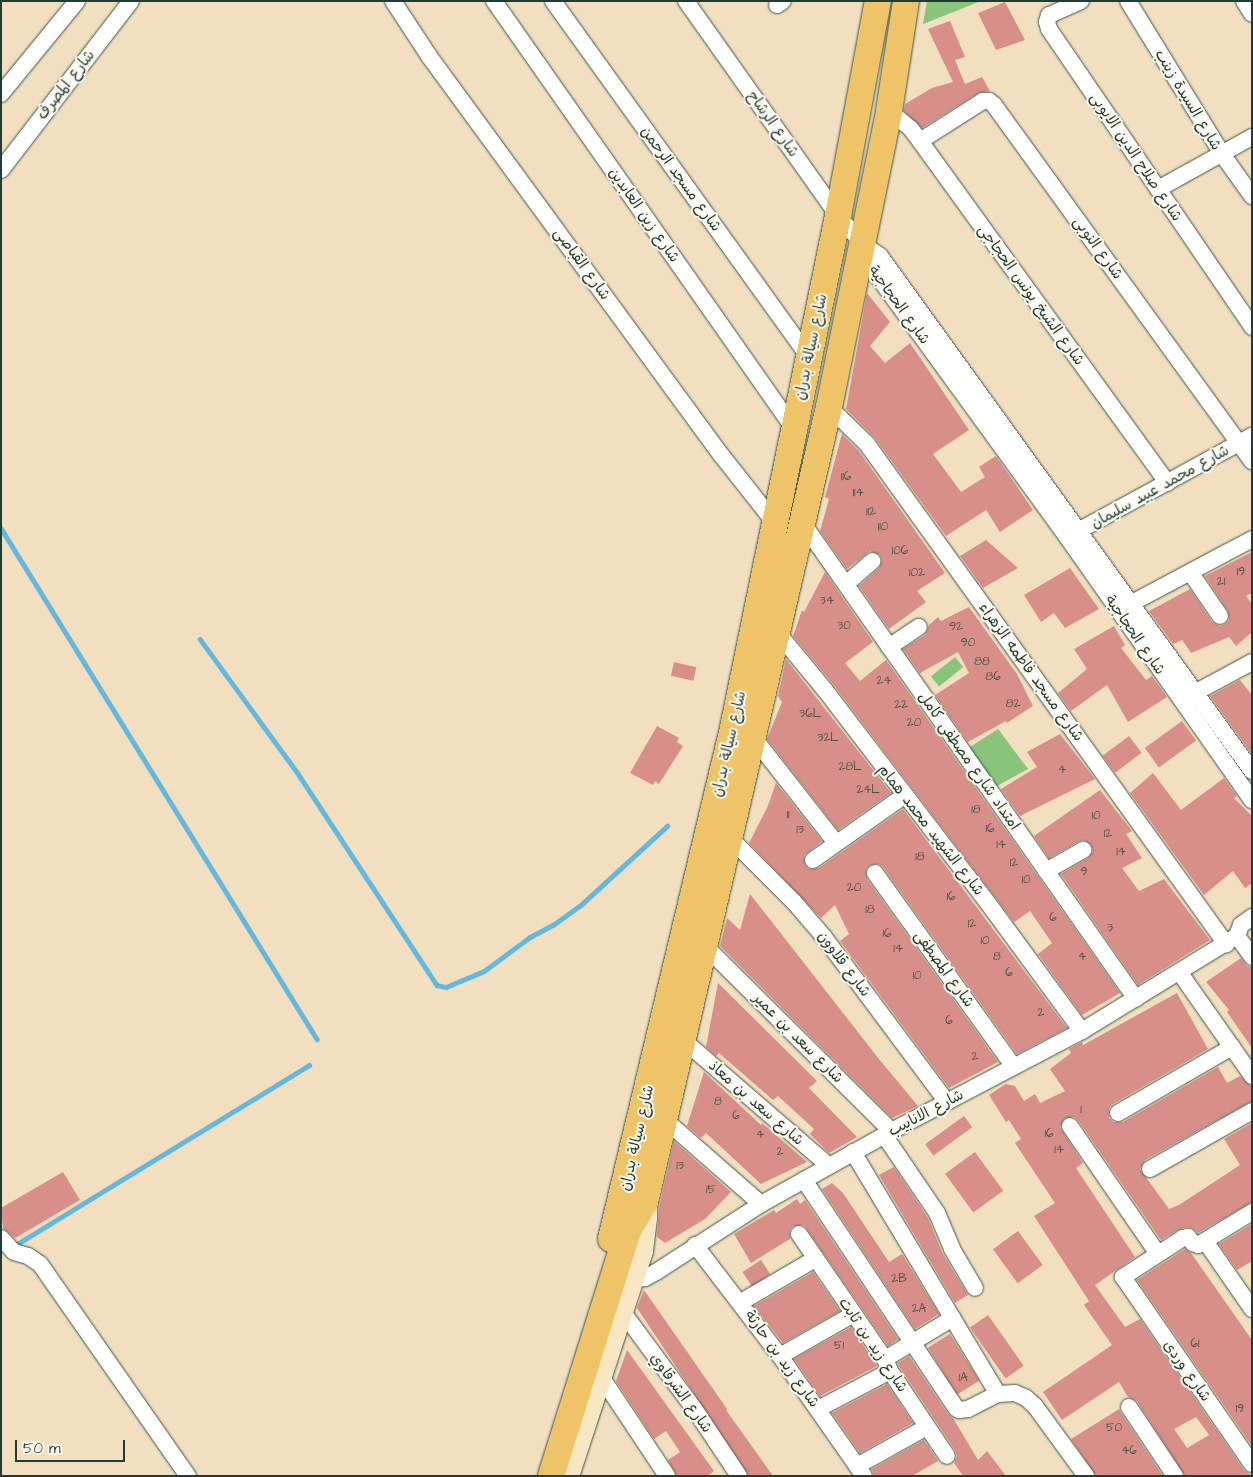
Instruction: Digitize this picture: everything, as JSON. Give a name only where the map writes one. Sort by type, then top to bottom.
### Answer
[{"type":"main road","name":"شارع سيالة بدران","points":[[535,1476],[618,1217],[684,987],[733,728],[838,216],[878,1]]},
{"type":"main road","name":"شارع سيالة بدران","points":[[551,1476],[623,1278],[628,1230],[645,1202],[682,1040],[684,987],[704,945],[829,407],[889,111],[906,1]]},
{"type":"street","points":[[1,94],[77,1]]},
{"type":"street","name":"شارع المصرف","points":[[1,170],[131,1]]},
{"type":"street","name":"شارع القباصى","points":[[393,1],[429,56],[722,456],[775,523]]},
{"type":"street","name":"شارع زين العابدين","points":[[494,1],[794,429]]},
{"type":"street","name":"شارع مسجد الرحمن","points":[[553,1],[809,357]]},
{"type":"street","name":"شارع الرشاح","points":[[686,1],[838,216],[863,244]]},
{"type":"street","name":"شارع صلاح الدين الايوبى","points":[[1081,1],[1049,15],[1047,22],[1049,29],[1252,327]]},
{"type":"street","name":"شارع السيدة زينب","points":[[1128,1],[1222,154],[1252,196]]},
{"type":"street","points":[[1244,1],[1252,14]]},
{"type":"street","name":"شارع النوبى","points":[[920,141],[983,101],[989,102],[994,106],[1246,439],[1252,461]]},
{"type":"street","name":"شارع الشيخ يونس الحجاجى","points":[[889,111],[901,120],[920,141],[1168,484]]},
{"type":"street","points":[[1158,189],[1252,137]]},
{"type":"street","name":"شارع الحجاجية","points":[[863,244],[871,267],[1072,534],[1188,696],[1252,771]]},
{"type":"street","name":"شارع مسجد فاطمه الزهراء","points":[[829,407],[867,444],[1252,957]]},
{"type":"street","name":"شارع محمد عبيد سليمان","points":[[1072,534],[1168,484],[1246,439]]},
{"type":"street","name":"امتداد شارع مصطفى كامل","points":[[802,522],[1136,999]]},
{"type":"street","name":"شارع الحجاجية","points":[[1072,534],[1130,604],[1252,800]]},
{"type":"street","points":[[1130,604],[1252,539]]},
{"type":"street","points":[[846,584],[872,562]]},
{"type":"street","points":[[1190,572],[1220,616]]},
{"type":"street","points":[[889,647],[920,627]]},
{"type":"street","name":"شارع الشهيد محمد همام","points":[[777,632],[825,690],[993,910],[1082,1031]]},
{"type":"street","points":[[1188,696],[1252,662]]},
{"type":"street","points":[[752,737],[836,843]]},
{"type":"street","points":[[813,860],[904,795]]},
{"type":"street","name":"شارع قلاوون","points":[[729,837],[794,902],[824,938],[947,1102]]},
{"type":"street","points":[[1046,871],[1083,850]]},
{"type":"street","name":"شارع المصطفى","points":[[875,873],[1013,1066]]},
{"type":"street","points":[[1238,938],[1241,925],[1252,917]]},
{"type":"street","name":"شارع الانابيب","points":[[623,1278],[650,1275],[761,1204],[888,1133],[1082,1031],[1238,938]]},
{"type":"street","name":"شارع سعد بن عمير","points":[[704,945],[888,1133],[936,1213],[947,1240],[975,1288]]},
{"type":"street","points":[[1180,972],[1252,1076]]},
{"type":"street","name":"شارع سعد بن معاذ","points":[[682,1040],[829,1166]]},
{"type":"street","points":[[1118,1113],[1232,1048]]},
{"type":"street","points":[[1150,1169],[1252,1111]]},
{"type":"street","points":[[664,1119],[761,1204]]},
{"type":"street","points":[[1070,1126],[1158,1254],[1185,1237],[1195,1244],[1205,1241],[1252,1212]]},
{"type":"street","points":[[853,1152],[998,1394]]},
{"type":"street","points":[[804,1180],[953,1404],[959,1410],[968,1409],[998,1394],[1014,1393],[1026,1398],[1035,1406],[1086,1476]]},
{"type":"street","name":"شارع زيد بن ثابت","points":[[799,1234],[947,1456]]},
{"type":"street","points":[[1,1238],[7,1256],[28,1256],[40,1264],[188,1476]]},
{"type":"street","points":[[1205,1241],[1252,1309]]},
{"type":"street","name":"شارع زيد بن حارثة","points":[[695,1246],[780,1356],[861,1471]]},
{"type":"street","name":"شارع وردى","points":[[1158,1254],[1123,1277],[1252,1464]]},
{"type":"street","points":[[740,1302],[815,1259]]},
{"type":"street","name":"شارع سيالة بدران","points":[[567,1476],[622,1311],[623,1278]]},
{"type":"street","name":"شارع الشرقاوي","points":[[622,1311],[695,1410],[739,1476]]},
{"type":"street","points":[[780,1356],[852,1315]]},
{"type":"street","points":[[818,1409],[887,1365],[912,1342],[953,1318]]},
{"type":"street","points":[[600,1375],[667,1476]]},
{"type":"street","points":[[1129,1407],[1175,1476]]},
{"type":"street","points":[[861,1471],[927,1427]]},
{"type":"green space","points":[[927,1],[981,1],[923,24]]},
{"type":"green space","points":[[955,657],[963,667],[939,687],[931,677]]},
{"type":"green space","points":[[998,729],[1028,769],[995,787],[967,749]]},
{"type":"building","points":[[1005,2],[1025,40],[996,50],[978,13]]},
{"type":"building","points":[[950,21],[965,57],[955,60],[965,84],[982,77],[990,91],[978,93],[922,128],[904,111],[905,104],[932,88],[953,82],[928,29]]},
{"type":"building","points":[[867,293],[890,322],[870,346],[885,363],[910,343],[969,430],[933,454],[961,492],[985,477],[979,467],[996,456],[1033,510],[1000,532],[986,510],[946,536],[875,438],[846,409]]},
{"type":"building","points":[[842,434],[859,451],[945,573],[917,591],[926,602],[889,629],[859,586],[879,568],[882,560],[880,555],[870,551],[847,569],[820,531],[829,499],[825,497]]},
{"type":"building","points":[[986,540],[1018,568],[983,588],[960,556]]},
{"type":"building","points":[[1252,552],[1252,593],[1246,596],[1252,604],[1252,632],[1236,646],[1229,637],[1191,653],[1182,640],[1173,644],[1149,611],[1190,589],[1212,622],[1220,626],[1225,624],[1229,620],[1228,611],[1205,576]]},
{"type":"building","points":[[1070,568],[1099,609],[1065,628],[1054,613],[1041,622],[1024,595]]},
{"type":"building","points":[[825,572],[873,642],[845,663],[860,681],[886,660],[1120,993],[1082,1015],[1038,954],[1052,943],[1030,911],[1014,922],[833,684],[793,636],[802,610],[804,612]]},
{"type":"building","points":[[969,607],[1017,674],[1033,706],[1007,723],[1006,721],[968,742],[935,695],[969,673],[958,652],[920,673],[903,649],[925,635],[929,625],[938,617],[941,621]]},
{"type":"building","points":[[1114,626],[1125,645],[1121,648],[1146,680],[1152,676],[1167,697],[1128,722],[1107,685],[1071,711],[1058,693],[1087,669],[1074,649]]},
{"type":"building","points":[[786,659],[891,793],[838,830],[767,739],[782,702],[778,696]]},
{"type":"building","points":[[674,662],[696,667],[693,681],[671,676]]},
{"type":"building","points":[[1240,680],[1252,695],[1252,754],[1210,696]]},
{"type":"building","points":[[1182,721],[1196,740],[1159,767],[1145,748]]},
{"type":"building","points":[[657,726],[679,738],[677,742],[683,746],[659,784],[655,781],[653,785],[630,773]]},
{"type":"building","points":[[1060,734],[1095,779],[1020,816],[1001,789],[1037,767],[1027,752]]},
{"type":"building","points":[[1129,736],[1142,753],[1115,773],[1103,756]]},
{"type":"building","points":[[1153,773],[1181,810],[1224,778],[1237,796],[1234,798],[1252,816],[1252,883],[1245,888],[1233,871],[1204,895],[1130,793]]},
{"type":"building","points":[[776,783],[822,841],[804,855],[805,865],[809,869],[819,868],[903,809],[1067,1028],[1017,1054],[883,867],[879,864],[870,865],[866,869],[867,879],[998,1062],[949,1088],[840,941],[849,934],[835,905],[821,918],[749,843],[767,808]]},
{"type":"building","points":[[1100,790],[1132,831],[1126,834],[1142,858],[1122,868],[1139,891],[1164,879],[1210,940],[1138,985],[1061,874],[1088,858],[1093,851],[1091,845],[1084,840],[1079,841],[1049,858],[1034,836]]},
{"type":"building","points":[[750,894],[918,1106],[892,1118],[720,946],[727,918],[740,930]]},
{"type":"building","points":[[1241,958],[1247,966],[1252,967],[1252,1048],[1227,1012],[1229,1010],[1206,982]]},
{"type":"building","points":[[718,983],[817,1081],[809,1088],[857,1137],[829,1153],[810,1134],[814,1129],[778,1096],[773,1100],[719,1053],[716,1056],[706,1047]]},
{"type":"building","points":[[1177,993],[1208,1049],[1113,1104],[1109,1108],[1109,1118],[1113,1122],[1123,1122],[1218,1067],[1227,1083],[1240,1076],[1252,1087],[1252,1101],[1145,1160],[1140,1169],[1169,1209],[1179,1205],[1240,1165],[1224,1139],[1252,1123],[1252,1202],[1198,1233],[1192,1228],[1186,1227],[1161,1240],[1078,1120],[1074,1117],[1065,1118],[1060,1127],[1083,1163],[1076,1168],[1135,1257],[1095,1285],[1125,1327],[1140,1319],[1244,1470],[1252,1476],[1185,1476],[1137,1401],[1128,1397],[1119,1382],[1062,1420],[1043,1392],[1112,1345],[1084,1305],[1089,1301],[1034,1216],[1055,1203],[1015,1143],[1021,1139],[1009,1120],[1006,1122],[989,1095],[1006,1084],[1015,1086],[1024,1101],[1035,1094],[1040,1103],[1065,1091],[1050,1069],[1071,1053],[1069,1049],[1082,1042],[1083,1045]],"holes":[[[1196,1417],[1209,1435],[1187,1448],[1174,1429]]]},
{"type":"building","points":[[704,1072],[761,1125],[762,1123],[807,1162],[761,1184],[706,1133],[701,1138],[687,1126]]},
{"type":"building","points":[[964,1116],[972,1127],[933,1156],[925,1144]]},
{"type":"building","points":[[674,1141],[731,1192],[705,1219],[665,1243],[657,1237],[659,1208]]},
{"type":"building","points":[[975,1152],[1003,1191],[973,1213],[945,1174]]},
{"type":"building","points":[[894,1167],[928,1218],[943,1254],[968,1295],[955,1303],[879,1175]]},
{"type":"building","points":[[63,1172],[80,1200],[15,1238],[3,1228],[1,1208]]},
{"type":"building","points":[[832,1183],[843,1193],[889,1262],[902,1254],[939,1314],[915,1329],[822,1189]]},
{"type":"building","points":[[797,1199],[800,1204],[805,1200],[898,1339],[888,1346],[804,1225],[793,1226],[790,1230],[790,1239],[751,1263],[734,1234],[774,1210],[776,1213]]},
{"type":"building","points":[[1252,1224],[1252,1261],[1237,1270],[1219,1244]]},
{"type":"building","points":[[1018,1231],[1043,1265],[1018,1283],[993,1249]]},
{"type":"building","points":[[1185,1249],[1191,1253],[1252,1340],[1252,1446],[1137,1280]]},
{"type":"building","points":[[761,1260],[770,1274],[752,1286],[743,1272]]},
{"type":"building","points":[[813,1272],[840,1311],[783,1343],[754,1306]]},
{"type":"building","points":[[644,1290],[773,1476],[749,1476],[637,1308]]},
{"type":"building","points":[[988,1315],[1024,1366],[1006,1378],[970,1328]]},
{"type":"building","points":[[851,1327],[877,1366],[820,1396],[794,1359]]},
{"type":"building","points":[[950,1334],[979,1381],[957,1394],[928,1348]]},
{"type":"building","points":[[627,1350],[714,1471],[708,1476],[677,1476],[668,1460],[680,1452],[666,1431],[654,1439],[616,1381]]},
{"type":"building","points":[[909,1356],[948,1414],[953,1418],[978,1460],[987,1451],[1006,1476],[963,1476],[954,1463],[957,1456],[955,1450],[899,1366],[898,1363]]},
{"type":"building","points":[[887,1384],[913,1423],[860,1453],[832,1413]]},
{"type":"building","points":[[1119,1409],[1163,1476],[1096,1476],[1071,1439]]},
{"type":"building","points":[[924,1440],[938,1461],[912,1476],[874,1476],[872,1469]]},
{"type":"waterway","points":[[1,528],[317,1039]]},
{"type":"waterway","points":[[200,639],[297,772],[437,985],[446,987],[484,971],[530,937],[553,925],[583,903],[667,826]]},
{"type":"waterway","points":[[14,1246],[309,1065]]}]
